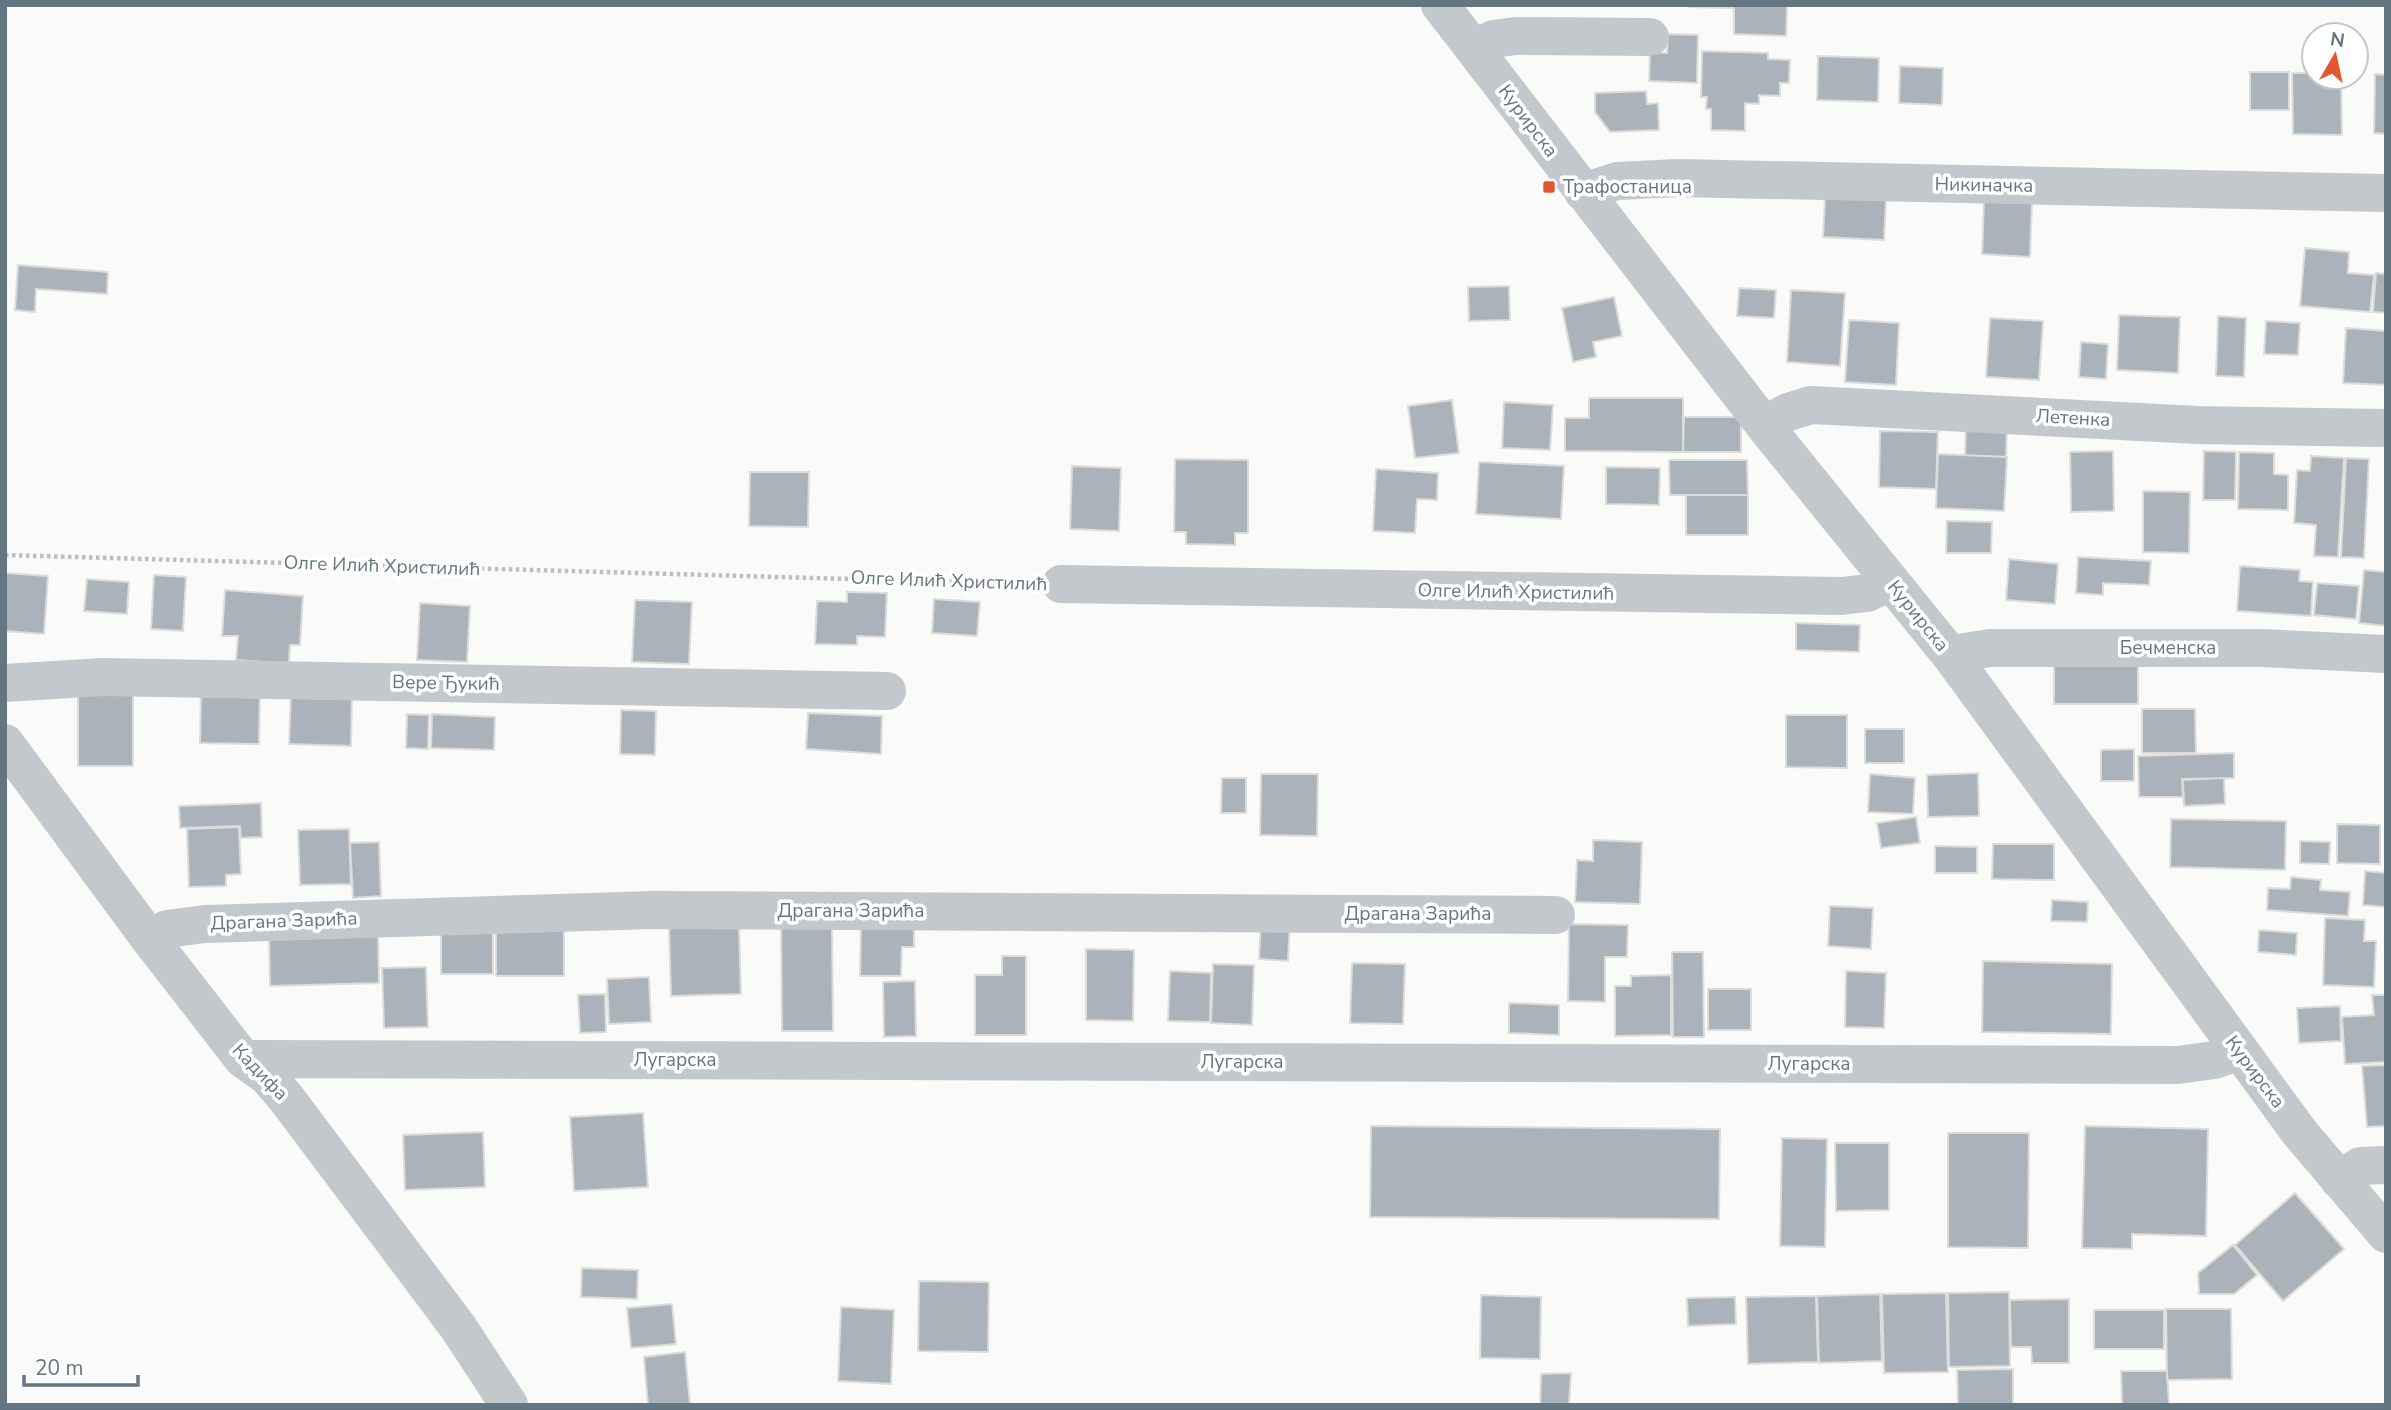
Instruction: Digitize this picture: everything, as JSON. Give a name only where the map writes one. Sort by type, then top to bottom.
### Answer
[{"type":"street","name":"Курирска","points":[[1440,5],[1764,425],[1952,657],[2300,1133],[2386,1234]]},
{"type":"street","points":[[1473,48],[1494,38],[1515,36],[1650,37]]},
{"type":"street","name":"Никиначка","points":[[1584,192],[1617,181],[1678,178],[2386,193]]},
{"type":"street","name":"Летенка","points":[[1764,425],[1788,412],[1811,405],[2198,425],[2386,428]]},
{"type":"street","name":"Олге Илић Христилић","points":[[1061,584],[1841,596],[1867,593],[1890,582]]},
{"type":"street","name":"Бечменска","points":[[1952,657],[1990,648],[2261,648],[2386,654]]},
{"type":"street","name":"Вере Ђукић","points":[[5,683],[103,677],[887,691]]},
{"type":"street","name":"Кадифа","points":[[5,743],[149,938],[243,1059],[267,1076],[286,1098],[458,1327],[509,1405]]},
{"type":"street","name":"Драгана Зарића","points":[[149,938],[167,929],[205,924],[653,910],[1556,915]]},
{"type":"street","name":"Лугарска","points":[[243,1059],[2178,1065],[2214,1060],[2239,1051]]},
{"type":"street","points":[[2339,1180],[2360,1166],[2386,1165]]},
{"type":"path","name":"Олге Илић Христилић","points":[[5,555],[1061,584]]},
{"type":"building","points":[[1733,5],[1733,8],[1689,7]]},
{"type":"building","points":[[1734,5],[1787,5],[1786,36],[1734,34]]},
{"type":"building","points":[[1668,34],[1698,35],[1697,83],[1649,81],[1650,52],[1667,53]]},
{"type":"building","points":[[1702,51],[1768,53],[1768,59],[1790,60],[1789,83],[1780,83],[1780,96],[1759,95],[1759,104],[1745,103],[1745,131],[1711,130],[1711,109],[1706,109],[1707,97],[1701,97]]},
{"type":"building","points":[[1818,56],[1879,58],[1878,102],[1817,100]]},
{"type":"building","points":[[1900,66],[1943,68],[1942,105],[1899,103]]},
{"type":"building","points":[[2250,72],[2289,72],[2289,110],[2250,110]]},
{"type":"building","points":[[2292,73],[2300,73],[2300,91],[2341,91],[2342,135],[2293,134]]},
{"type":"building","points":[[2375,74],[2386,75],[2386,134],[2374,133]]},
{"type":"building","points":[[1646,91],[1647,104],[1658,103],[1659,130],[1610,132],[1595,112],[1595,93]]},
{"type":"building","points":[[1825,197],[1886,200],[1884,240],[1823,237]]},
{"type":"building","points":[[1984,200],[2032,203],[2030,257],[1982,254]]},
{"type":"building","points":[[2305,248],[2349,252],[2348,273],[2374,275],[2370,312],[2300,306]]},
{"type":"building","points":[[18,265],[108,272],[107,294],[36,289],[35,312],[15,310]]},
{"type":"building","points":[[2376,273],[2386,274],[2386,313],[2373,312]]},
{"type":"building","points":[[1509,286],[1510,320],[1469,321],[1468,287]]},
{"type":"building","points":[[1739,288],[1776,290],[1774,318],[1737,316]]},
{"type":"building","points":[[1791,290],[1845,293],[1840,366],[1787,362]]},
{"type":"building","points":[[1614,297],[1622,336],[1593,342],[1596,357],[1573,362],[1562,308]]},
{"type":"building","points":[[2119,315],[2180,317],[2178,373],[2117,370]]},
{"type":"building","points":[[2218,316],[2246,318],[2244,377],[2216,376]]},
{"type":"building","points":[[1990,318],[2043,321],[2039,380],[1986,377]]},
{"type":"building","points":[[1849,320],[1899,323],[1896,385],[1845,382]]},
{"type":"building","points":[[2266,321],[2300,323],[2298,355],[2264,354]]},
{"type":"building","points":[[2346,328],[2386,331],[2386,385],[2343,383]]},
{"type":"building","points":[[2081,342],[2108,344],[2106,379],[2079,377]]},
{"type":"building","points":[[1589,398],[1683,398],[1683,452],[1565,451],[1565,418],[1589,418]]},
{"type":"building","points":[[1452,400],[1459,453],[1415,458],[1408,406]]},
{"type":"building","points":[[1504,402],[1553,405],[1550,450],[1502,448]]},
{"type":"building","points":[[1684,417],[1741,417],[1741,452],[1683,452]]},
{"type":"building","points":[[1966,428],[2007,431],[2006,457],[1965,455]]},
{"type":"building","points":[[1880,431],[1938,432],[1936,489],[1879,487]]},
{"type":"building","points":[[2113,451],[2114,511],[2071,512],[2070,452]]},
{"type":"building","points":[[2204,451],[2236,452],[2235,500],[2203,500]]},
{"type":"building","points":[[2239,452],[2274,453],[2274,474],[2288,475],[2288,510],[2238,509]]},
{"type":"building","points":[[1938,454],[2007,457],[2004,511],[1936,508]]},
{"type":"building","points":[[2311,456],[2344,458],[2338,557],[2314,556],[2316,525],[2294,523],[2297,470],[2310,471]]},
{"type":"building","points":[[2346,458],[2369,459],[2364,558],[2341,557]]},
{"type":"building","points":[[1175,459],[1248,460],[1248,533],[1235,533],[1235,545],[1186,544],[1186,532],[1174,532]]},
{"type":"building","points":[[1669,460],[1747,460],[1748,495],[1670,495]]},
{"type":"building","points":[[1479,462],[1564,466],[1561,519],[1476,514]]},
{"type":"building","points":[[1072,466],[1121,468],[1119,531],[1070,529]]},
{"type":"building","points":[[1606,467],[1660,468],[1659,505],[1606,504]]},
{"type":"building","points":[[1376,469],[1438,473],[1437,500],[1417,499],[1415,533],[1373,531]]},
{"type":"building","points":[[750,472],[809,472],[808,527],[749,526]]},
{"type":"building","points":[[2143,491],[2190,492],[2189,553],[2143,552]]},
{"type":"building","points":[[1686,495],[1748,495],[1748,535],[1686,535]]},
{"type":"building","points":[[1947,521],[1992,522],[1991,553],[1946,553]]},
{"type":"building","points":[[2078,557],[2151,561],[2149,585],[2103,583],[2103,595],[2076,593]]},
{"type":"building","points":[[2009,559],[2058,564],[2055,604],[2006,600]]},
{"type":"building","points":[[2240,566],[2300,570],[2299,581],[2313,582],[2311,616],[2237,611]]},
{"type":"building","points":[[2364,570],[2386,572],[2386,626],[2359,623]]},
{"type":"building","points":[[5,573],[48,576],[44,634],[5,631]]},
{"type":"building","points":[[154,575],[186,577],[183,631],[151,629]]},
{"type":"building","points":[[87,579],[129,582],[127,614],[84,611]]},
{"type":"building","points":[[2317,583],[2359,586],[2356,619],[2314,615]]},
{"type":"building","points":[[225,590],[303,596],[300,645],[290,645],[289,664],[236,660],[238,636],[222,636]]},
{"type":"building","points":[[847,592],[887,593],[885,637],[857,636],[857,645],[815,644],[817,601],[847,602]]},
{"type":"building","points":[[934,599],[980,602],[977,636],[932,633]]},
{"type":"building","points":[[635,600],[692,602],[689,664],[632,662]]},
{"type":"building","points":[[420,603],[470,606],[467,662],[417,660]]},
{"type":"building","points":[[1796,623],[1860,625],[1859,652],[1796,650]]},
{"type":"building","points":[[2054,662],[2138,662],[2138,704],[2054,704]]},
{"type":"building","points":[[201,690],[260,692],[259,744],[200,743]]},
{"type":"building","points":[[78,693],[133,694],[133,766],[78,766]]},
{"type":"building","points":[[291,693],[352,694],[351,746],[289,744]]},
{"type":"building","points":[[2142,709],[2195,709],[2196,753],[2142,753]]},
{"type":"building","points":[[621,710],[656,711],[655,755],[620,754]]},
{"type":"building","points":[[808,713],[882,716],[881,754],[806,749]]},
{"type":"building","points":[[407,714],[429,715],[428,749],[406,748]]},
{"type":"building","points":[[432,714],[495,717],[494,750],[431,748]]},
{"type":"building","points":[[1786,715],[1847,715],[1847,768],[1786,767]]},
{"type":"building","points":[[1865,729],[1904,729],[1904,763],[1865,763]]},
{"type":"building","points":[[2134,749],[2134,781],[2101,781],[2101,750]]},
{"type":"building","points":[[2234,753],[2234,778],[2182,779],[2183,797],[2139,797],[2138,756]]},
{"type":"building","points":[[1978,773],[1979,816],[1928,817],[1927,775]]},
{"type":"building","points":[[1261,774],[1318,774],[1317,836],[1260,835]]},
{"type":"building","points":[[1870,774],[1915,778],[1913,814],[1868,812]]},
{"type":"building","points":[[1222,778],[1246,778],[1246,813],[1221,813]]},
{"type":"building","points":[[2224,778],[2225,804],[2184,806],[2183,780]]},
{"type":"building","points":[[261,803],[262,837],[241,838],[240,826],[180,828],[179,806]]},
{"type":"building","points":[[1916,817],[1920,843],[1881,848],[1877,823]]},
{"type":"building","points":[[2171,819],[2286,821],[2285,870],[2170,867]]},
{"type":"building","points":[[2337,824],[2380,825],[2380,864],[2337,863]]},
{"type":"building","points":[[239,827],[241,874],[226,875],[226,886],[189,887],[187,829]]},
{"type":"building","points":[[349,829],[351,884],[300,885],[298,830]]},
{"type":"building","points":[[1593,840],[1642,842],[1640,904],[1575,902],[1577,860],[1593,861]]},
{"type":"building","points":[[2300,841],[2330,842],[2329,864],[2300,863]]},
{"type":"building","points":[[379,842],[381,896],[353,898],[350,843]]},
{"type":"building","points":[[1993,844],[2054,844],[2054,880],[1992,879]]},
{"type":"building","points":[[1935,846],[1977,847],[1977,873],[1935,873]]},
{"type":"building","points":[[2365,871],[2386,873],[2386,907],[2363,905]]},
{"type":"building","points":[[2291,877],[2321,880],[2320,890],[2350,892],[2348,916],[2267,910],[2268,888],[2290,889]]},
{"type":"building","points":[[2052,900],[2088,902],[2087,922],[2051,921]]},
{"type":"building","points":[[1830,906],[1873,908],[1871,949],[1828,946]]},
{"type":"building","points":[[2325,918],[2365,920],[2364,941],[2376,941],[2374,987],[2323,985]]},
{"type":"building","points":[[1261,919],[1290,921],[1288,961],[1259,959]]},
{"type":"building","points":[[861,922],[914,922],[914,947],[902,947],[901,976],[860,976]]},
{"type":"building","points":[[441,923],[493,923],[493,974],[441,974]]},
{"type":"building","points":[[781,923],[832,923],[833,1031],[782,1031]]},
{"type":"building","points":[[1569,924],[1628,925],[1627,957],[1605,957],[1605,1002],[1568,1001]]},
{"type":"building","points":[[739,925],[741,994],[671,996],[669,927]]},
{"type":"building","points":[[378,930],[379,983],[270,986],[269,933]]},
{"type":"building","points":[[496,930],[564,930],[564,976],[496,976]]},
{"type":"building","points":[[2259,930],[2297,933],[2296,955],[2258,952]]},
{"type":"building","points":[[1086,949],[1134,950],[1133,1021],[1086,1020]]},
{"type":"building","points":[[1672,952],[1703,952],[1704,1037],[1673,1037]]},
{"type":"building","points":[[1002,956],[1026,956],[1026,1035],[975,1035],[975,975],[1002,975]]},
{"type":"building","points":[[1983,961],[2112,964],[2111,1034],[1982,1032]]},
{"type":"building","points":[[1352,963],[1405,964],[1403,1024],[1350,1023]]},
{"type":"building","points":[[1213,964],[1254,965],[1252,1025],[1211,1023]]},
{"type":"building","points":[[426,967],[428,1027],[384,1028],[382,968]]},
{"type":"building","points":[[1170,971],[1211,973],[1210,1022],[1168,1021]]},
{"type":"building","points":[[1846,971],[1886,973],[1884,1028],[1845,1027]]},
{"type":"building","points":[[1671,975],[1671,1035],[1615,1036],[1615,986],[1631,986],[1631,976]]},
{"type":"building","points":[[649,977],[651,1022],[609,1024],[607,979]]},
{"type":"building","points":[[915,981],[916,1036],[884,1037],[883,982]]},
{"type":"building","points":[[1708,989],[1751,989],[1751,1030],[1708,1030]]},
{"type":"building","points":[[605,994],[606,1032],[580,1033],[578,995]]},
{"type":"building","points":[[2372,995],[2386,995],[2386,1062],[2345,1064],[2342,1017],[2374,1015]]},
{"type":"building","points":[[1509,1003],[1559,1005],[1559,1035],[1509,1033]]},
{"type":"building","points":[[2340,1006],[2341,1041],[2299,1043],[2297,1008]]},
{"type":"building","points":[[2386,1065],[2386,1126],[2367,1127],[2362,1066]]},
{"type":"building","points":[[643,1113],[648,1187],[574,1191],[570,1117]]},
{"type":"building","points":[[1371,1126],[1720,1129],[1719,1219],[1370,1217]]},
{"type":"building","points":[[2085,1126],[2208,1129],[2206,1236],[2132,1234],[2132,1249],[2082,1248]]},
{"type":"building","points":[[483,1132],[485,1187],[405,1190],[403,1135]]},
{"type":"building","points":[[1948,1133],[2029,1133],[2028,1248],[1948,1247]]},
{"type":"building","points":[[1782,1138],[1827,1139],[1825,1247],[1780,1246]]},
{"type":"building","points":[[1835,1143],[1889,1143],[1889,1210],[1836,1211]]},
{"type":"building","points":[[2295,1193],[2344,1249],[2283,1301],[2235,1245]]},
{"type":"building","points":[[2233,1245],[2257,1275],[2234,1294],[2199,1294],[2198,1273]]},
{"type":"building","points":[[582,1268],[638,1270],[637,1299],[581,1297]]},
{"type":"building","points":[[919,1281],[989,1282],[988,1352],[918,1351]]},
{"type":"building","points":[[2009,1292],[2010,1366],[1949,1367],[1948,1293]]},
{"type":"building","points":[[1946,1293],[1948,1372],[1884,1373],[1882,1294]]},
{"type":"building","points":[[1880,1294],[1882,1361],[1819,1363],[1817,1296]]},
{"type":"building","points":[[1481,1295],[1541,1297],[1540,1359],[1480,1358]]},
{"type":"building","points":[[1816,1296],[1818,1362],[1748,1364],[1746,1297]]},
{"type":"building","points":[[1735,1297],[1736,1324],[1688,1326],[1687,1298]]},
{"type":"building","points":[[2069,1299],[2069,1363],[2032,1363],[2031,1347],[2011,1347],[2010,1300]]},
{"type":"building","points":[[672,1304],[676,1344],[631,1348],[627,1308]]},
{"type":"building","points":[[841,1307],[894,1310],[891,1384],[838,1381]]},
{"type":"building","points":[[2166,1309],[2231,1309],[2232,1379],[2167,1380]]},
{"type":"building","points":[[2094,1310],[2164,1310],[2164,1349],[2094,1349]]},
{"type":"building","points":[[685,1352],[690,1405],[648,1405],[644,1357]]},
{"type":"building","points":[[2013,1369],[2013,1405],[1958,1405],[1957,1370]]},
{"type":"building","points":[[2121,1371],[2167,1371],[2169,1405],[2122,1405]]},
{"type":"building","points":[[1571,1373],[1569,1405],[1540,1405],[1541,1374]]},
{"type":"place","name":"Трафостаница","points":[[1549,187]]}]
